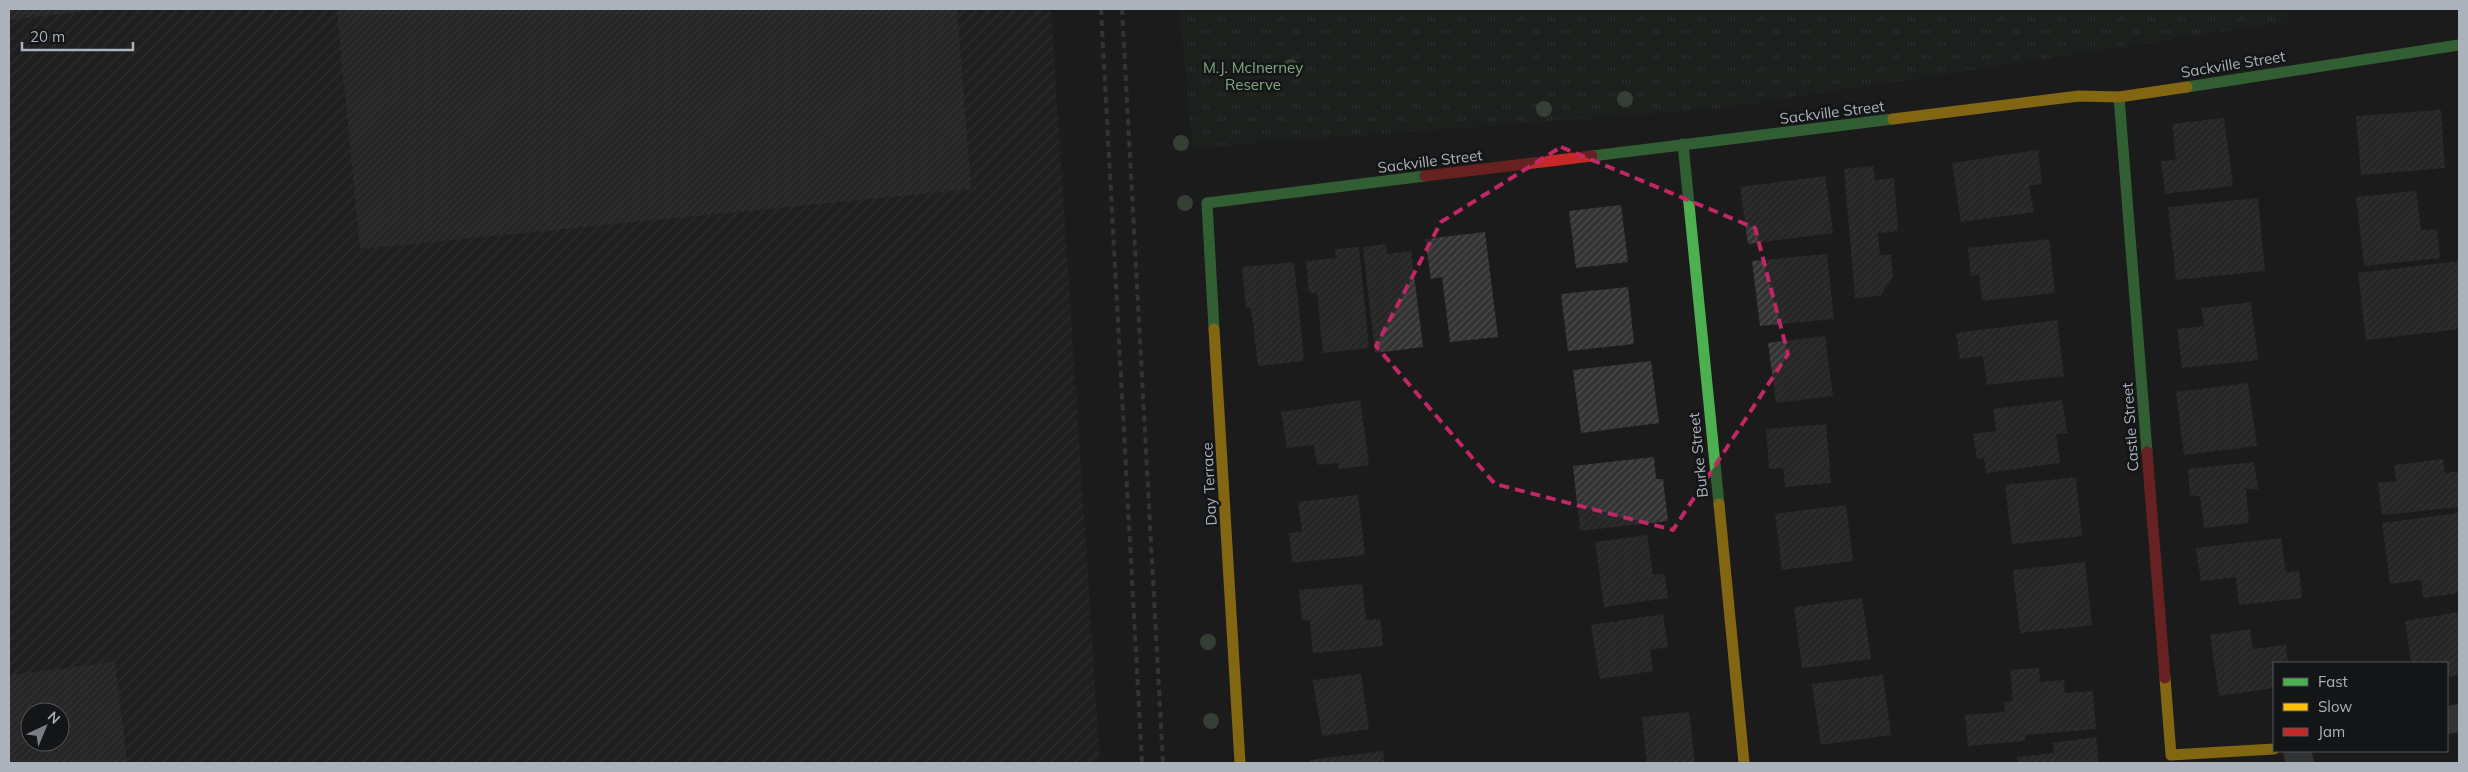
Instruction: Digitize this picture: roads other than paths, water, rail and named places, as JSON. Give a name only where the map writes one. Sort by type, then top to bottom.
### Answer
[{"type":"street","name":"Sackville Street","points":[[1207,203],[2079,96],[2119,97],[2459,45]]},
{"type":"street","name":"Castle Street","points":[[2119,97],[2171,755],[2273,749]]},
{"type":"street","name":"Burke Street","points":[[1683,144],[1744,763]]},
{"type":"street","name":"Day Terrace","points":[[1207,203],[1240,763]]},
{"type":"railway","points":[[1101,9],[1142,763]]},
{"type":"railway","points":[[1122,9],[1163,763]]},
{"type":"park label","name":"M.J. McInerney Reserve","points":[[1253,76]]}]
